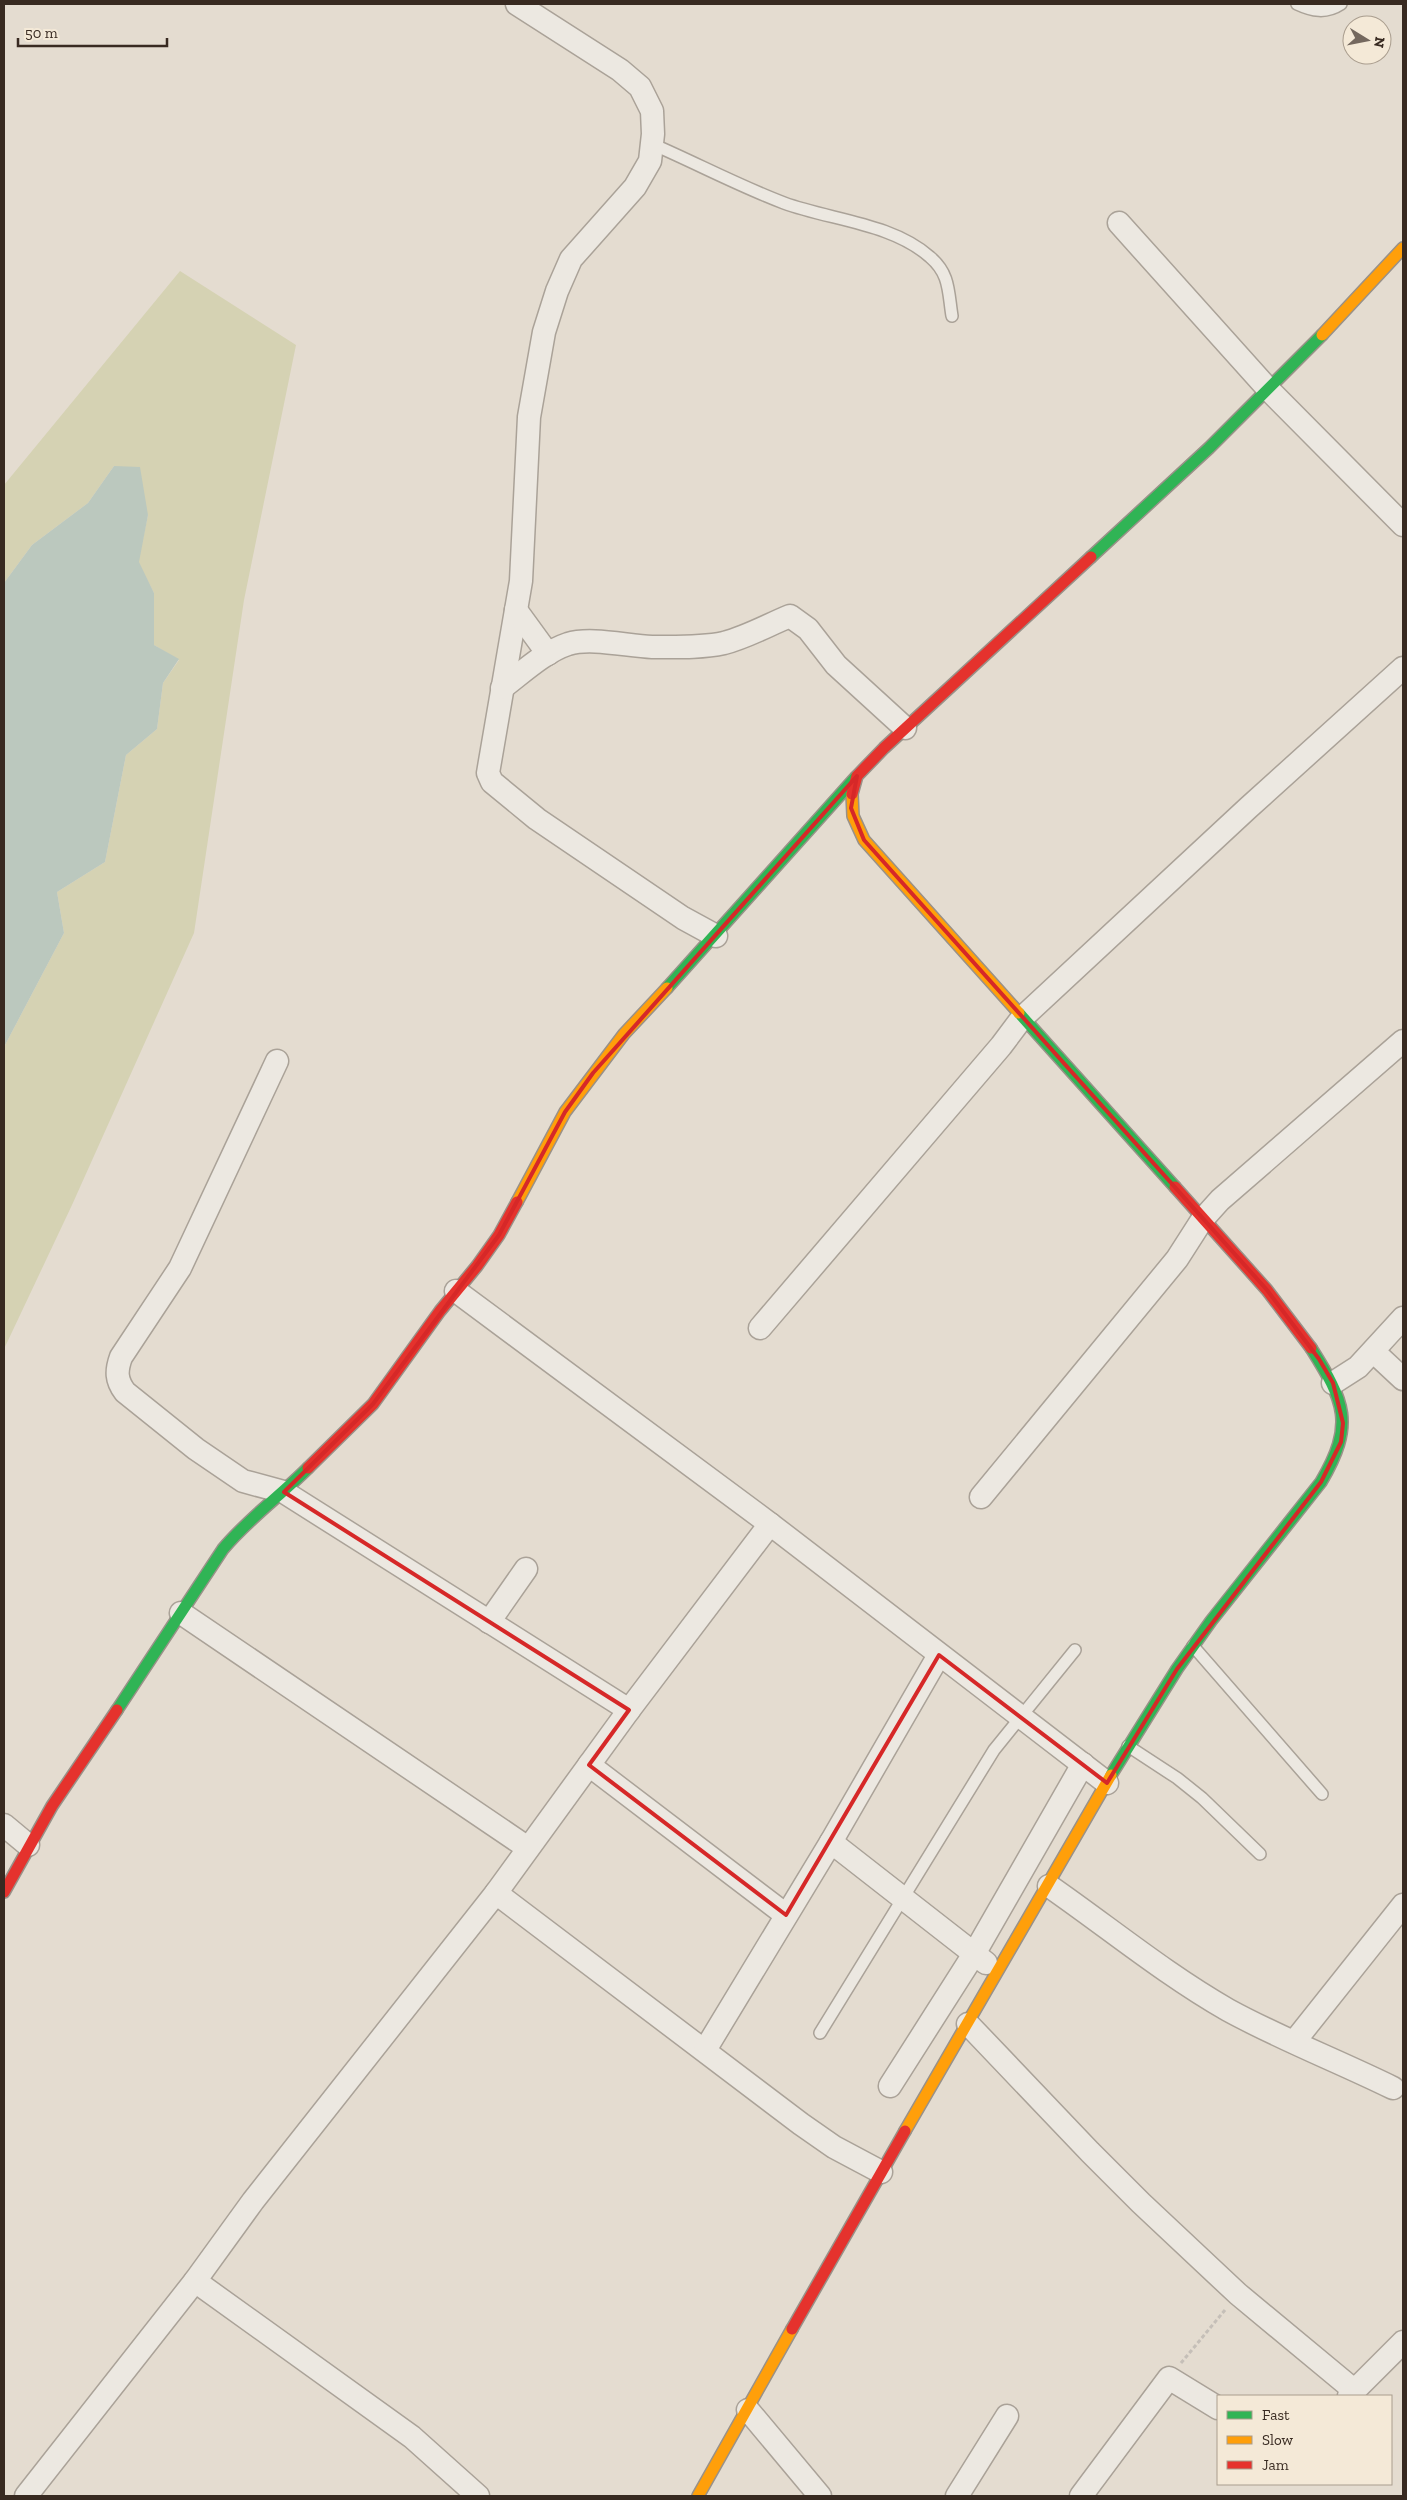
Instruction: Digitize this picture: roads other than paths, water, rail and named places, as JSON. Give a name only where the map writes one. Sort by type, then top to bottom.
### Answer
[{"type":"street","points":[[517,4],[620,70],[640,87],[652,110],[652,144],[650,161],[635,187],[571,259],[557,291],[544,332],[529,417],[521,581],[488,772],[492,782],[537,819],[683,918],[716,936]]},
{"type":"street","points":[[1120,223],[1268,389],[1403,525]]},
{"type":"street","points":[[4,1892],[28,1844],[52,1806],[227,1544],[242,1526],[284,1492],[373,1404],[499,1235],[565,1112],[624,1034],[716,936],[857,776],[905,728],[1108,542],[1400,259]]},
{"type":"street","points":[[516,610],[548,654]]},
{"type":"street","points":[[502,688],[548,654],[569,644],[597,642],[660,647],[723,643],[753,633],[790,616],[808,629],[836,665],[905,728]]},
{"type":"street","points":[[760,1328],[1001,1046],[1022,1018],[1241,814],[1403,668]]},
{"type":"street","points":[[698,2496],[881,2172],[999,1973],[1128,1746],[1193,1646],[1321,1482],[1334,1460],[1341,1442],[1343,1423],[1341,1405],[1333,1383],[1302,1333],[1267,1290],[1202,1220],[864,840],[855,824],[850,808],[857,776]]},
{"type":"street","points":[[981,1497],[1177,1259],[1202,1220],[1242,1178],[1403,1041]]},
{"type":"street","points":[[277,1061],[180,1268],[121,1357],[117,1370],[118,1382],[125,1392],[196,1450],[243,1481],[284,1492],[629,1710]]},
{"type":"street","points":[[456,1291],[770,1524],[1107,1783]]},
{"type":"street","points":[[1333,1383],[1358,1367],[1374,1352],[1403,1318]]},
{"type":"street","points":[[1374,1352],[1403,1379]]},
{"type":"street","points":[[26,2496],[195,2281],[253,2200],[496,1893],[629,1710],[770,1524]]},
{"type":"street","points":[[489,1622],[526,1569]]},
{"type":"street","points":[[181,1613],[528,1848]]},
{"type":"street","points":[[704,2050],[831,1842],[939,1655]]},
{"type":"street","points":[[890,2086],[974,1954],[1083,1764]]},
{"type":"street","points":[[589,1765],[786,1915]]},
{"type":"street","points":[[4,1825],[28,1844]]},
{"type":"street","points":[[831,1842],[999,1973]]},
{"type":"street","points":[[1049,1886],[1197,1991],[1259,2026],[1393,2088]]},
{"type":"street","points":[[496,1893],[834,2148],[881,2172]]},
{"type":"street","points":[[1294,2042],[1403,1905]]},
{"type":"street","points":[[968,2024],[1090,2152],[1238,2294],[1352,2394],[1403,2342]]},
{"type":"street","points":[[195,2281],[412,2437],[453,2471],[478,2496]]},
{"type":"street","points":[[1081,2496],[1169,2378],[1217,2407]]},
{"type":"street","points":[[748,2410],[820,2496]]},
{"type":"street","points":[[957,2496],[1007,2416]]},
{"type":"lane","points":[[1297,4],[1315,11],[1332,11],[1341,4]]},
{"type":"lane","points":[[652,144],[785,203],[848,220],[900,238],[929,256],[945,273],[952,316]]},
{"type":"lane","points":[[1193,1646],[1322,1794]]},
{"type":"lane","points":[[820,2033],[994,1750],[1022,1718],[1075,1650]]},
{"type":"lane","points":[[1128,1746],[1177,1778],[1202,1798],[1260,1854]]}]
